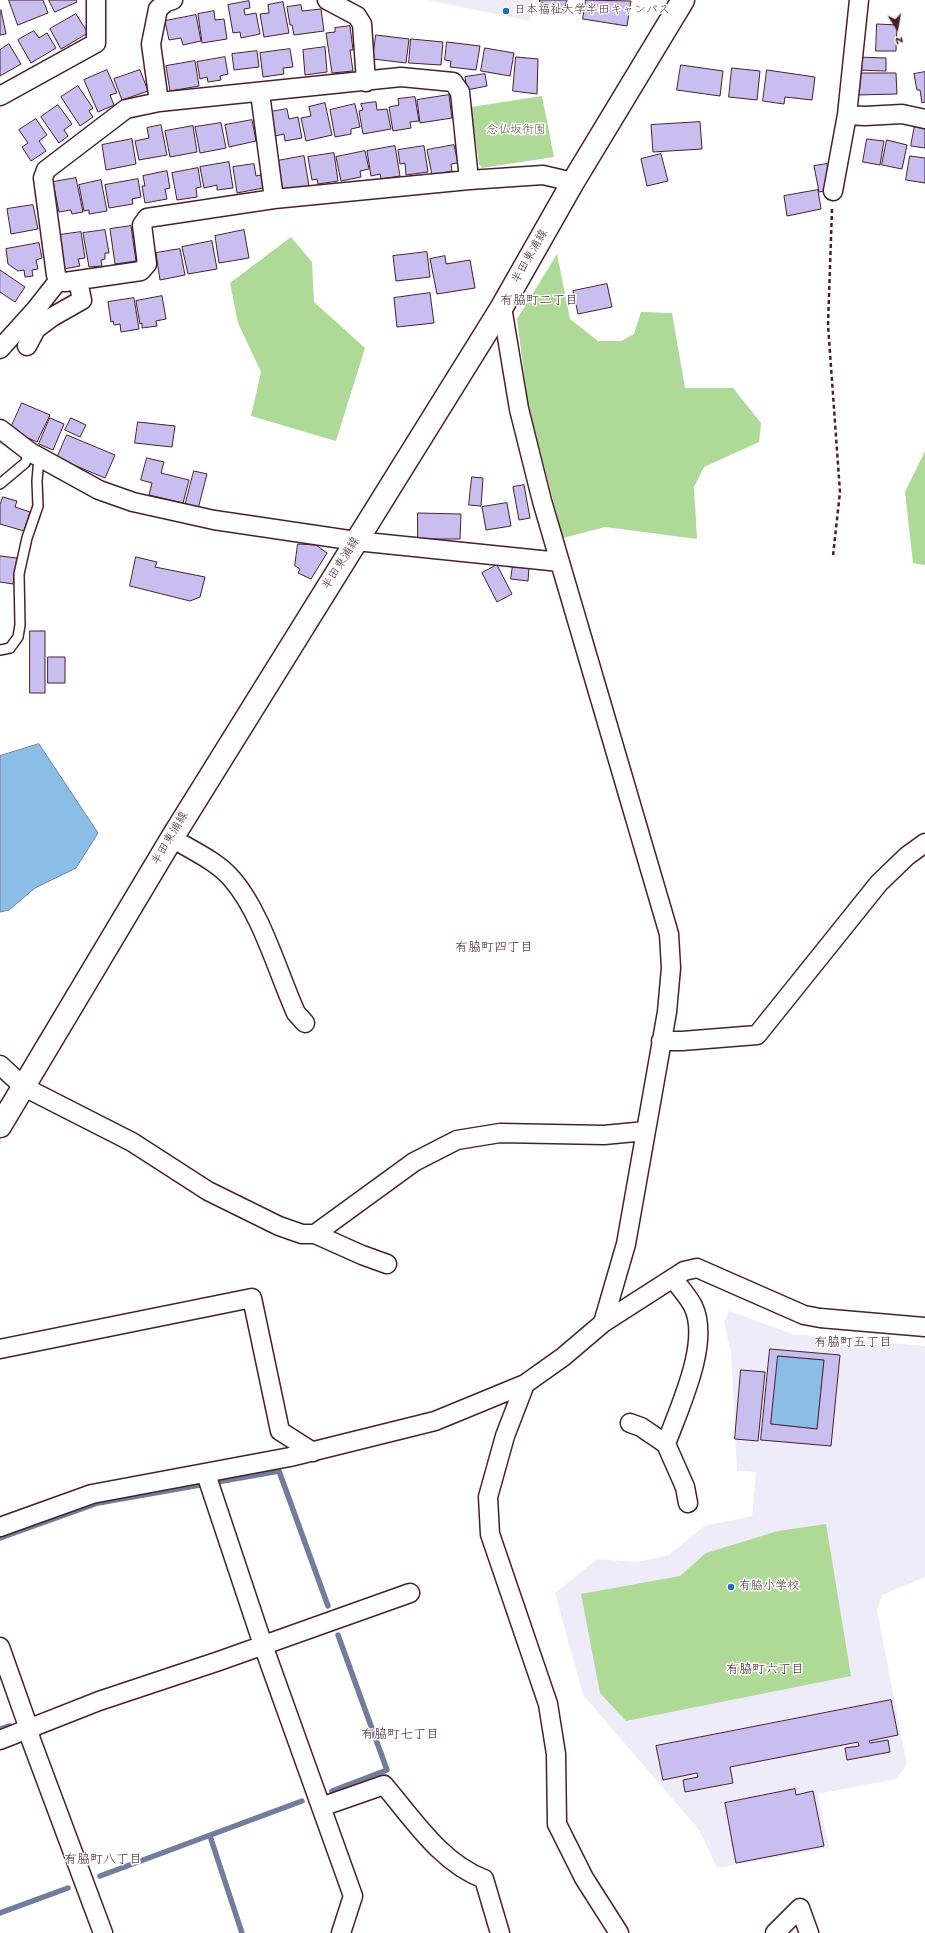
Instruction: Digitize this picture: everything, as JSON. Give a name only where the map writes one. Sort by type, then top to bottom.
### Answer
[{"type":"main road","name":"半田東浦線","points":[[0,1126],[172,838],[502,307],[573,182],[683,0]]},
{"type":"street","points":[[0,96],[96,43],[96,0]]},
{"type":"street","points":[[160,102],[151,44],[158,9],[166,2],[174,0]]},
{"type":"street","points":[[327,0],[357,16],[362,24],[366,82]]},
{"type":"street","points":[[833,191],[847,115],[859,0]]},
{"type":"street","points":[[0,349],[36,309],[58,281],[43,178],[46,170],[126,109],[160,102],[260,93],[401,77],[453,82],[460,92],[468,180]]},
{"type":"street","points":[[260,93],[274,199]]},
{"type":"street","points":[[847,115],[865,116],[902,114],[925,119]]},
{"type":"street","points":[[58,281],[78,281],[141,271],[147,264],[142,225],[147,218],[274,199],[468,180],[542,175],[573,182]]},
{"type":"street","points":[[27,346],[36,329],[52,317],[82,300],[78,281]]},
{"type":"street","points":[[502,307],[519,409],[560,562],[669,934],[671,968],[667,1012],[626,1244],[603,1322]]},
{"type":"street","points":[[0,429],[34,454],[99,490],[132,502],[214,520],[356,542],[560,562]]},
{"type":"street","points":[[172,838],[214,864],[232,879],[259,924],[296,1013],[305,1023]]},
{"type":"street","points":[[661,1041],[682,1041],[757,1035],[879,883],[907,856],[925,843]]},
{"type":"street","points":[[0,1065],[24,1087],[132,1142],[208,1191],[279,1226],[302,1234],[316,1234],[362,1255],[387,1264]]},
{"type":"street","points":[[316,1234],[414,1162],[457,1140],[500,1133],[604,1135],[646,1131]]},
{"type":"street","points":[[0,1527],[92,1494],[207,1474],[313,1452],[435,1421],[525,1384],[563,1357],[603,1322],[684,1271],[697,1268],[804,1315],[820,1318],[925,1327]]},
{"type":"street","points":[[666,1444],[682,1404],[697,1352],[699,1326],[693,1306],[673,1278]]},
{"type":"street","points":[[0,1349],[252,1298],[280,1430],[313,1452]]},
{"type":"street","points":[[525,1384],[505,1436],[488,1497],[490,1534],[548,1704],[556,1754],[557,1824],[584,1878],[619,1933]]},
{"type":"street","points":[[630,1423],[641,1428],[666,1444],[685,1487],[688,1503]]},
{"type":"street","points":[[207,1474],[263,1645],[353,1896],[341,1933]]},
{"type":"street","points":[[0,1740],[99,1701],[410,1593]]},
{"type":"street","points":[[0,1647],[29,1729],[31,1740],[103,1933]]},
{"type":"street","points":[[321,1807],[384,1785],[447,1857],[460,1868],[484,1879],[500,1933]]},
{"type":"street","points":[[776,1933],[800,1908],[809,1933]]},
{"type":"lane","points":[[0,484],[34,454]]},
{"type":"lane","points":[[0,650],[10,648],[18,637],[20,624],[19,574],[27,538],[38,506],[34,454]]},
{"type":"path","points":[[833,191],[828,325],[840,492],[833,556]]},
{"type":"shaded area","name":"日本福祉大学半田キャンパス","points":[[427,0],[534,0],[530,21]]},
{"type":"shaded area","name":"有脇小学校","points":[[729,1311],[793,1334],[925,1346],[925,1577],[882,1595],[877,1610],[907,1764],[896,1779],[818,1794],[829,1848],[717,1868],[699,1830],[583,1695],[555,1593],[597,1559],[637,1562],[669,1555],[704,1526],[752,1516],[756,1472],[737,1471],[731,1353],[724,1322]]},
{"type":"green space","name":"念仏坂街園","points":[[542,96],[554,157],[482,168],[479,164],[471,107]]},
{"type":"green space","points":[[291,237],[312,262],[314,302],[365,348],[336,441],[251,416],[261,372],[238,323],[230,283]]},
{"type":"green space","points":[[557,254],[570,319],[598,341],[621,341],[634,334],[641,312],[672,313],[685,388],[733,388],[761,423],[759,442],[704,467],[694,487],[697,539],[605,527],[563,538],[528,404],[517,319]]},
{"type":"green space","points":[[925,451],[925,565],[913,563],[905,492]]},
{"type":"green space","points":[[826,1524],[851,1676],[626,1721],[600,1693],[581,1594],[680,1576],[706,1553],[778,1531]]},
{"type":"water","points":[[39,744],[98,833],[76,868],[35,888],[9,910],[0,912],[0,756]]},
{"type":"water","points":[[778,1356],[824,1360],[817,1429],[771,1424]]},
{"type":"building","points":[[9,0],[43,0],[48,13],[18,25]]},
{"type":"building","points":[[49,0],[76,0],[77,2],[55,12]]},
{"type":"building","points":[[540,0],[567,0],[564,10],[540,2]]},
{"type":"building","points":[[586,0],[631,1],[627,26],[583,19]]},
{"type":"building","points":[[249,1],[250,8],[244,9],[245,15],[256,13],[260,34],[241,38],[240,32],[233,33],[228,5]]},
{"type":"building","points":[[283,2],[289,33],[264,37],[260,14],[269,13],[268,5]]},
{"type":"building","points":[[301,5],[302,11],[321,9],[324,31],[294,35],[292,25],[290,25],[287,7]]},
{"type":"building","points":[[1,10],[6,34],[0,35],[0,11]]},
{"type":"building","points":[[214,11],[215,20],[224,19],[227,39],[202,43],[198,14]]},
{"type":"building","points":[[76,14],[88,33],[61,49],[50,29]]},
{"type":"building","points":[[196,15],[201,41],[183,45],[181,38],[169,40],[165,21]]},
{"type":"building","points":[[877,24],[897,25],[896,51],[876,51]]},
{"type":"building","points":[[350,26],[353,50],[350,50],[353,71],[332,73],[326,33],[335,32],[335,28]]},
{"type":"building","points":[[34,31],[39,38],[47,33],[56,48],[31,63],[18,40]]},
{"type":"building","points":[[376,35],[409,39],[406,63],[373,59]]},
{"type":"building","points":[[411,39],[443,42],[441,65],[409,63]]},
{"type":"building","points":[[447,42],[480,46],[476,70],[450,67],[451,61],[445,60]]},
{"type":"building","points":[[9,44],[21,64],[0,76],[0,50]]},
{"type":"building","points":[[325,47],[327,72],[305,75],[303,50]]},
{"type":"building","points":[[485,48],[514,53],[510,76],[481,71]]},
{"type":"building","points":[[290,49],[293,67],[283,68],[284,74],[263,77],[260,53]]},
{"type":"building","points":[[257,51],[259,67],[234,70],[232,54]]},
{"type":"building","points":[[225,57],[228,74],[220,76],[221,80],[208,82],[207,77],[200,79],[197,62]]},
{"type":"building","points":[[516,57],[538,59],[537,94],[513,91]]},
{"type":"building","points":[[856,57],[886,58],[886,71],[856,70]]},
{"type":"building","points":[[195,61],[199,86],[170,91],[166,66]]},
{"type":"building","points":[[681,65],[723,71],[720,96],[677,90]]},
{"type":"building","points":[[732,68],[760,71],[757,100],[729,97]]},
{"type":"building","points":[[107,70],[117,93],[110,95],[114,105],[98,112],[84,80]]},
{"type":"building","points":[[140,70],[148,91],[122,100],[114,79]]},
{"type":"building","points":[[767,70],[815,77],[812,100],[785,97],[784,104],[763,101]]},
{"type":"building","points":[[925,72],[925,102],[922,103],[920,90],[917,90],[914,74]]},
{"type":"building","points":[[857,73],[896,73],[897,94],[857,95]]},
{"type":"building","points":[[485,74],[487,86],[467,90],[465,77]]},
{"type":"building","points":[[78,86],[93,108],[89,111],[93,117],[80,126],[61,97]]},
{"type":"building","points":[[449,95],[452,118],[420,123],[417,100]]},
{"type":"building","points":[[415,97],[419,121],[410,122],[411,128],[393,131],[389,107],[399,105],[398,99]]},
{"type":"building","points":[[376,102],[377,110],[387,109],[391,129],[363,134],[359,111],[363,110],[361,104]]},
{"type":"building","points":[[325,103],[332,135],[306,141],[301,118],[311,116],[309,107]]},
{"type":"building","points":[[355,104],[360,127],[351,129],[351,134],[335,137],[330,110]]},
{"type":"building","points":[[58,105],[72,124],[64,130],[68,136],[59,143],[41,117]]},
{"type":"building","points":[[287,109],[289,119],[298,117],[302,138],[285,141],[284,134],[275,136],[270,112]]},
{"type":"building","points":[[36,119],[47,135],[39,141],[46,151],[31,161],[22,147],[28,143],[19,130]]},
{"type":"building","points":[[252,120],[256,141],[229,147],[225,125]]},
{"type":"building","points":[[700,122],[702,149],[653,152],[651,125]]},
{"type":"building","points":[[221,123],[226,148],[200,153],[195,127]]},
{"type":"building","points":[[161,125],[167,155],[139,160],[135,141],[149,138],[147,128]]},
{"type":"building","points":[[915,125],[925,127],[925,148],[911,146]]},
{"type":"building","points":[[193,126],[197,152],[170,157],[165,131]]},
{"type":"building","points":[[132,139],[136,164],[106,170],[102,145]]},
{"type":"building","points":[[867,139],[884,141],[880,165],[863,162]]},
{"type":"building","points":[[887,140],[907,145],[902,169],[882,165]]},
{"type":"building","points":[[454,145],[458,163],[451,164],[452,171],[432,175],[427,150]]},
{"type":"building","points":[[395,146],[400,176],[381,179],[380,174],[371,176],[367,151]]},
{"type":"building","points":[[424,146],[428,172],[406,175],[405,163],[400,164],[398,150]]},
{"type":"building","points":[[365,151],[369,169],[360,171],[361,177],[341,181],[336,157]]},
{"type":"building","points":[[334,153],[338,181],[318,184],[317,179],[312,180],[308,157]]},
{"type":"building","points":[[661,154],[668,181],[647,186],[641,159]]},
{"type":"building","points":[[304,156],[309,186],[283,191],[277,161]]},
{"type":"building","points":[[910,156],[925,158],[925,183],[906,180]]},
{"type":"building","points":[[229,162],[233,188],[217,190],[217,185],[204,188],[200,167]]},
{"type":"building","points":[[254,164],[256,176],[261,175],[263,188],[237,193],[233,167]]},
{"type":"building","points":[[827,164],[831,190],[819,192],[814,166]]},
{"type":"building","points":[[198,168],[201,187],[196,188],[197,197],[177,200],[172,173]]},
{"type":"building","points":[[167,171],[170,188],[165,189],[167,199],[145,203],[142,186],[145,186],[143,176]]},
{"type":"building","points":[[76,178],[83,212],[72,214],[71,210],[59,212],[53,182]]},
{"type":"building","points":[[138,179],[141,197],[132,199],[133,204],[109,208],[105,185]]},
{"type":"building","points":[[101,180],[107,211],[89,214],[89,210],[84,211],[79,185]]},
{"type":"building","points":[[818,190],[821,209],[787,216],[784,196]]},
{"type":"building","points":[[33,205],[38,229],[11,234],[7,209]]},
{"type":"building","points":[[131,226],[136,261],[115,264],[110,229]]},
{"type":"building","points":[[105,230],[109,253],[105,253],[105,259],[101,260],[102,266],[89,267],[83,233]]},
{"type":"building","points":[[244,230],[249,258],[219,263],[215,236]]},
{"type":"building","points":[[81,232],[85,258],[78,259],[80,266],[64,269],[59,235]]},
{"type":"building","points":[[212,241],[217,269],[188,274],[182,247]]},
{"type":"building","points":[[39,243],[42,258],[36,260],[38,269],[32,270],[33,276],[25,277],[24,270],[18,271],[8,264],[6,249]]},
{"type":"building","points":[[180,249],[185,275],[160,280],[156,253]]},
{"type":"building","points":[[427,252],[430,277],[396,281],[393,256]]},
{"type":"building","points":[[445,256],[446,264],[470,260],[475,288],[437,294],[430,259]]},
{"type":"building","points":[[0,270],[25,287],[15,302],[0,292]]},
{"type":"building","points":[[607,284],[612,307],[578,314],[573,291]]},
{"type":"building","points":[[430,293],[434,323],[397,327],[394,298]]},
{"type":"building","points":[[162,296],[166,319],[156,321],[157,326],[142,328],[136,301]]},
{"type":"building","points":[[134,298],[139,329],[121,332],[120,324],[114,325],[113,321],[111,322],[108,302]]},
{"type":"building","points":[[22,403],[50,415],[37,442],[10,430]]},
{"type":"building","points":[[50,418],[64,424],[53,450],[39,444]]},
{"type":"building","points":[[71,418],[86,425],[80,437],[65,430]]},
{"type":"building","points":[[138,422],[175,426],[172,447],[135,443]]},
{"type":"building","points":[[67,435],[115,455],[105,478],[57,458]]},
{"type":"building","points":[[147,458],[164,462],[161,473],[189,480],[183,503],[149,495],[152,483],[141,480]]},
{"type":"building","points":[[194,471],[207,474],[198,509],[185,506]]},
{"type":"building","points":[[472,477],[483,478],[481,506],[469,505]]},
{"type":"building","points":[[524,485],[530,518],[519,520],[513,487]]},
{"type":"building","points":[[3,497],[17,501],[15,507],[30,512],[24,531],[0,524],[0,505]]},
{"type":"building","points":[[507,503],[511,526],[486,530],[482,507]]},
{"type":"building","points":[[418,513],[461,514],[460,539],[418,539]]},
{"type":"building","points":[[298,544],[316,545],[327,553],[311,579],[298,573],[300,569],[295,566]]},
{"type":"building","points":[[0,556],[17,558],[13,584],[0,582]]},
{"type":"building","points":[[136,557],[157,562],[155,567],[205,577],[200,597],[190,601],[130,586]]},
{"type":"building","points":[[497,565],[512,594],[497,602],[482,573]]},
{"type":"building","points":[[513,565],[529,567],[528,581],[511,579]]},
{"type":"building","points":[[30,631],[45,631],[45,693],[30,693]]},
{"type":"building","points":[[48,657],[65,657],[65,683],[48,683]]},
{"type":"building","points":[[770,1349],[840,1355],[831,1446],[761,1440]],"holes":[[[778,1356],[824,1360],[817,1429],[771,1424]]]},
{"type":"building","points":[[741,1370],[765,1372],[758,1441],[735,1439]]},
{"type":"building","points":[[891,1700],[898,1735],[869,1741],[870,1743],[888,1740],[890,1752],[847,1760],[845,1748],[859,1746],[858,1742],[730,1767],[733,1783],[685,1792],[683,1780],[698,1777],[697,1773],[663,1780],[656,1746]]},
{"type":"building","points":[[795,1789],[796,1795],[813,1791],[824,1846],[736,1863],[725,1803]]},
{"type":"waterway","points":[[0,1538],[98,1503],[279,1471],[328,1606]]},
{"type":"waterway","points":[[332,1791],[387,1770],[338,1635]]},
{"type":"waterway","points":[[0,1729],[10,1726]]},
{"type":"waterway","points":[[100,1876],[302,1801]]},
{"type":"waterway","points":[[210,1836],[242,1933]]},
{"type":"waterway","points":[[0,1913],[68,1888]]},
{"type":"place","name":"日本福祉大学半田キャンパス","points":[[506,11]]},
{"type":"place","name":"有脇小学校","points":[[731,1587]]},
{"type":"district","name":"有脇町二丁目","points":[[539,302]]},
{"type":"district","name":"有脇町四丁目","points":[[494,949]]},
{"type":"district","name":"有脇町五丁目","points":[[853,1344]]},
{"type":"district","name":"有脇町六丁目","points":[[765,1671]]},
{"type":"district","name":"有脇町七丁目","points":[[400,1736]]},
{"type":"district","name":"有脇町八丁目","points":[[103,1861]]}]
